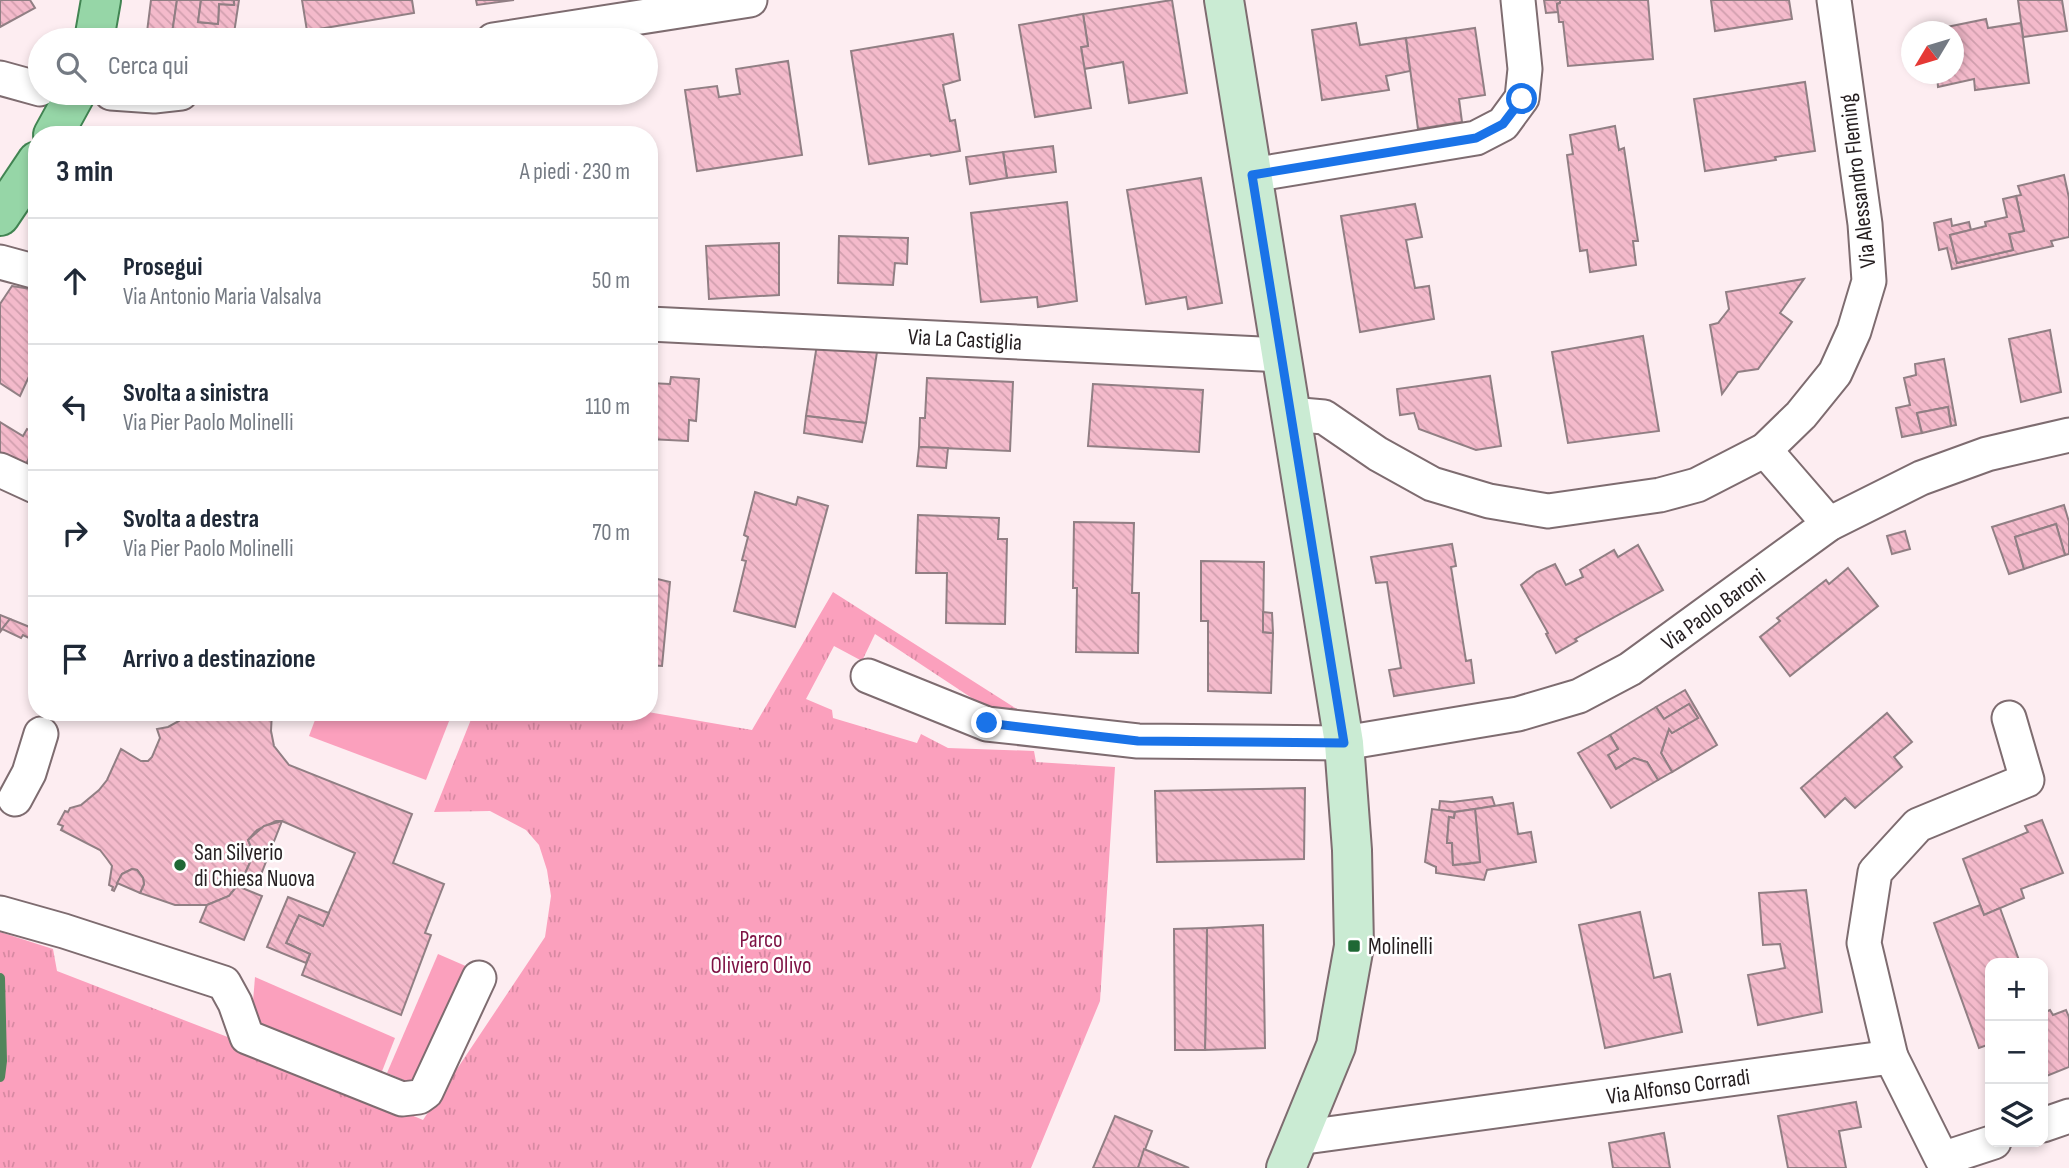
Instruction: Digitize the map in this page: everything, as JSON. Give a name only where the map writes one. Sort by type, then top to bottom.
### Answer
[{"type":"main road","points":[[96,28],[101,0]]},
{"type":"main road","points":[[58,126],[69,105]]},
{"type":"main road","points":[[0,216],[28,174]]},
{"type":"street","points":[[540,28],[604,11],[750,0]]},
{"type":"street","points":[[1224,0],[1344,743],[1352,850],[1354,946],[1336,1046],[1292,1153]]},
{"type":"street","points":[[1252,175],[1476,138],[1503,124],[1522,99],[1525,69],[1518,0]]},
{"type":"street","name":"Via Alessandro Fleming","points":[[1290,414],[1324,417],[1378,454],[1432,484],[1489,501],[1548,511],[1660,495],[1697,485],[1765,450],[1801,415],[1835,373],[1854,331],[1869,281],[1865,225],[1834,0]]},
{"type":"street","points":[[0,78],[28,86]]},
{"type":"street","points":[[0,262],[28,270]]},
{"type":"street","name":"Via La Castiglia","points":[[658,324],[1281,355]]},
{"type":"street","name":"Via Paolo Baroni","points":[[868,676],[987,723],[1138,741],[1344,743],[1518,714],[1579,696],[1630,669],[1829,524],[1920,478],[1987,454],[2069,435]]},
{"type":"street","points":[[1765,450],[1829,524]]},
{"type":"street","points":[[0,470],[28,483]]},
{"type":"street","points":[[1985,1145],[1942,1159],[1891,1057],[1864,943],[1875,872],[1919,825],[2027,780],[2009,718]]},
{"type":"street","points":[[5,803],[29,773],[41,734]]},
{"type":"street","points":[[0,913],[224,983],[235,1003],[247,1037],[402,1099],[419,1097],[426,1092],[480,978]]},
{"type":"street","name":"Via Alfonso Corradi","points":[[1292,1153],[1891,1057]]},
{"type":"street","points":[[2048,1123],[2069,1116]]},
{"type":"green space","name":"Parco Oliviero Olivo","points":[[833,592],[1028,716],[996,714],[875,634],[862,661],[834,646],[806,699],[832,710],[833,718],[917,743],[921,734],[948,748],[1034,751],[1036,762],[1115,767],[1100,1001],[1031,1168],[0,1168],[0,932],[53,949],[57,971],[238,1041],[423,1120],[545,937],[551,896],[539,845],[526,830],[490,811],[434,812],[470,721],[658,721],[658,714],[752,730]]},
{"type":"green space","points":[[315,721],[449,721],[426,780],[309,736]]},
{"type":"green space","points":[[438,954],[468,967],[418,1086],[387,1073]]},
{"type":"green space","points":[[255,977],[395,1038],[379,1079],[251,1026]]},
{"type":"building","points":[[0,0],[30,0],[35,8],[0,27]]},
{"type":"building","points":[[151,0],[177,0],[173,28],[148,28]]},
{"type":"building","points":[[177,0],[201,0],[198,22],[218,24],[219,4],[234,5],[234,0],[239,0],[235,28],[173,28]]},
{"type":"building","points":[[201,0],[234,0],[234,5],[219,4],[218,24],[198,22]]},
{"type":"building","points":[[302,0],[412,0],[414,13],[325,28],[307,28]]},
{"type":"building","points":[[476,0],[514,0],[477,5]]},
{"type":"building","points":[[1172,0],[1187,93],[1129,103],[1123,62],[1084,69],[1081,47],[1088,46],[1083,14]]},
{"type":"building","points":[[1544,0],[1560,0],[1557,4],[1558,12],[1546,13]]},
{"type":"building","points":[[1560,0],[1648,0],[1653,59],[1568,66],[1563,22],[1559,22],[1557,4]]},
{"type":"building","points":[[1711,0],[1789,0],[1792,19],[1715,31]]},
{"type":"building","points":[[2018,0],[2062,0],[2067,31],[2023,37]]},
{"type":"building","points":[[1083,14],[1088,46],[1081,47],[1091,108],[1035,117],[1019,25]]},
{"type":"building","points":[[1986,19],[1988,28],[2021,23],[2029,83],[1975,90],[1974,79],[1964,81],[1964,23]]},
{"type":"building","points":[[1356,23],[1360,45],[1406,38],[1410,71],[1386,76],[1389,90],[1322,100],[1312,30]]},
{"type":"building","points":[[1475,28],[1485,95],[1459,99],[1462,122],[1418,129],[1406,38]]},
{"type":"building","points":[[953,34],[960,80],[943,85],[950,121],[955,120],[960,151],[869,164],[851,51]]},
{"type":"building","points":[[788,61],[802,155],[697,171],[685,90],[717,86],[719,97],[740,94],[736,69]]},
{"type":"building","points":[[1805,82],[1815,151],[1705,171],[1694,99]]},
{"type":"building","points":[[1615,126],[1619,150],[1624,148],[1638,241],[1633,241],[1636,265],[1590,272],[1587,250],[1580,251],[1567,155],[1573,154],[1570,135]]},
{"type":"building","points":[[1053,146],[1056,172],[1007,178],[1003,152]]},
{"type":"building","points":[[1003,152],[1007,178],[970,184],[966,157]]},
{"type":"building","points":[[2064,175],[2069,198],[2069,237],[2051,241],[2053,246],[1952,269],[1947,248],[1939,250],[1934,223],[1951,219],[1952,226],[1969,222],[1971,230],[1950,235],[1957,263],[2013,250],[2009,234],[2024,231],[2016,196],[2021,195],[2018,186]]},
{"type":"building","points":[[1201,178],[1222,303],[1188,309],[1186,297],[1146,304],[1127,190]]},
{"type":"building","points":[[2016,196],[2024,231],[2009,234],[2013,250],[1957,263],[1950,235],[1986,226],[1985,222],[2007,217],[2003,199]]},
{"type":"building","points":[[1067,202],[1077,301],[1038,307],[1037,297],[981,302],[971,213]]},
{"type":"building","points":[[1415,204],[1422,237],[1406,240],[1415,288],[1429,286],[1434,319],[1360,332],[1341,216]]},
{"type":"building","points":[[839,236],[908,238],[907,264],[895,263],[893,285],[838,283]]},
{"type":"building","points":[[779,243],[779,295],[709,299],[706,246]]},
{"type":"building","points":[[1804,279],[1780,313],[1792,322],[1758,369],[1738,372],[1722,394],[1710,325],[1718,323],[1729,309],[1726,292]]},
{"type":"building","points":[[12,286],[28,289],[28,379],[20,396],[0,383],[0,304]]},
{"type":"building","points":[[2050,330],[2061,392],[2021,402],[2009,339]]},
{"type":"building","points":[[1643,336],[1659,431],[1568,443],[1552,352]]},
{"type":"building","points":[[817,344],[877,352],[866,423],[806,416]]},
{"type":"building","points":[[1944,359],[1956,425],[1951,426],[1948,407],[1917,413],[1922,433],[1902,437],[1896,408],[1910,405],[1904,378],[1916,375],[1915,364]]},
{"type":"building","points":[[1490,376],[1501,446],[1476,450],[1419,429],[1414,413],[1400,415],[1397,389]]},
{"type":"building","points":[[671,377],[699,379],[696,421],[689,420],[688,441],[658,439],[658,383],[670,384]]},
{"type":"building","points":[[927,378],[1013,382],[1010,451],[919,447],[920,418],[925,418]]},
{"type":"building","points":[[1093,384],[1203,390],[1199,452],[1088,446]]},
{"type":"building","points":[[1948,407],[1951,426],[1922,433],[1917,413]]},
{"type":"building","points":[[806,416],[866,423],[862,442],[804,433]]},
{"type":"building","points":[[0,422],[23,436],[28,430],[28,460],[25,466],[0,455]]},
{"type":"building","points":[[919,447],[948,448],[946,468],[917,466]]},
{"type":"building","points":[[755,492],[796,505],[798,497],[828,506],[795,627],[734,611],[746,561],[742,560],[748,537],[744,535]]},
{"type":"building","points":[[2064,505],[2069,522],[2069,554],[2065,555],[2056,524],[2015,537],[2024,569],[2009,574],[1992,527]]},
{"type":"building","points":[[918,515],[999,518],[998,539],[1007,539],[1005,624],[946,623],[947,573],[916,573]]},
{"type":"building","points":[[1074,522],[1134,523],[1132,593],[1139,593],[1138,653],[1076,652]]},
{"type":"building","points":[[2056,524],[2065,555],[2024,569],[2015,537]]},
{"type":"building","points":[[1905,531],[1910,549],[1892,554],[1887,536]]},
{"type":"building","points":[[1452,544],[1456,566],[1451,567],[1466,661],[1471,660],[1474,683],[1394,696],[1389,670],[1401,668],[1387,582],[1376,583],[1371,557]]},
{"type":"building","points":[[1638,545],[1663,590],[1575,639],[1577,641],[1556,653],[1521,585],[1537,572],[1555,564],[1566,585],[1583,577],[1580,570],[1614,550],[1618,557]]},
{"type":"building","points":[[1201,561],[1264,562],[1263,632],[1273,633],[1271,693],[1208,691],[1208,621],[1201,621]]},
{"type":"building","points":[[1848,568],[1878,606],[1790,676],[1760,637],[1780,621],[1777,618],[1826,580],[1829,584]]},
{"type":"building","points":[[658,579],[670,582],[662,666],[658,666]]},
{"type":"building","points":[[1263,612],[1272,613],[1273,633],[1263,632]]},
{"type":"building","points":[[0,615],[10,619],[0,632]]},
{"type":"building","points":[[10,619],[28,626],[28,638],[23,635],[21,638],[2,629]]},
{"type":"building","points":[[1685,690],[1717,745],[1672,772],[1661,753],[1669,729],[1672,733],[1698,718],[1689,704],[1664,719],[1656,707]]},
{"type":"building","points":[[1689,704],[1698,718],[1672,733],[1669,729],[1661,753],[1672,772],[1658,780],[1647,762],[1634,758],[1616,769],[1608,755],[1618,749],[1610,735],[1656,707],[1664,719]]},
{"type":"building","points":[[1887,713],[1912,742],[1894,757],[1902,767],[1855,808],[1845,798],[1825,817],[1801,788]]},
{"type":"building","name":"San Silverio di Chiesa Nuova","points":[[179,721],[272,721],[274,746],[289,765],[412,814],[393,863],[444,884],[425,933],[431,935],[401,1015],[302,975],[310,954],[286,943],[299,915],[323,926],[355,853],[282,821],[276,821],[257,830],[248,840],[254,854],[242,880],[229,896],[207,905],[175,905],[140,893],[144,884],[137,870],[132,869],[122,874],[114,891],[112,890],[113,887],[109,885],[112,866],[100,850],[61,830],[63,826],[58,824],[65,811],[81,805],[99,790],[107,780],[121,749],[141,761],[148,761],[160,738],[157,729]]},
{"type":"building","points":[[1610,735],[1618,749],[1608,755],[1616,769],[1634,758],[1647,762],[1658,780],[1611,808],[1578,753]]},
{"type":"building","points":[[1305,788],[1304,859],[1157,862],[1155,791]]},
{"type":"building","points":[[1492,797],[1495,806],[1455,812],[1439,810],[1440,801]]},
{"type":"building","points":[[1513,803],[1518,834],[1531,832],[1536,862],[1487,870],[1484,880],[1436,873],[1436,867],[1425,862],[1432,809],[1455,812],[1454,818],[1449,817],[1447,843],[1452,843],[1453,865],[1467,864],[1480,862],[1475,809]]},
{"type":"building","points":[[1475,809],[1480,862],[1453,865],[1452,843],[1447,843],[1449,817],[1454,818],[1455,812]]},
{"type":"building","points":[[2042,820],[2063,873],[2021,889],[2024,898],[1984,915],[1963,859],[2028,832],[2025,826]]},
{"type":"building","points":[[282,821],[260,877],[249,873],[242,888],[262,896],[244,940],[200,922],[207,905],[229,896],[242,880],[254,854],[248,840],[264,826]]},
{"type":"building","points":[[132,869],[137,870],[143,878],[144,884],[140,893],[117,883],[122,874]]},
{"type":"building","points":[[1806,890],[1822,1012],[1758,1025],[1748,975],[1785,968],[1780,944],[1763,945],[1759,893]]},
{"type":"building","points":[[288,897],[329,913],[323,926],[299,915],[286,943],[310,954],[306,963],[267,947]]},
{"type":"building","points":[[1980,905],[1984,915],[2000,908],[2018,958],[1985,958],[1985,1046],[1979,1048],[1934,923]]},
{"type":"building","points":[[1640,912],[1654,978],[1670,974],[1682,1032],[1605,1048],[1579,925]]},
{"type":"building","points":[[1263,925],[1265,1048],[1205,1050],[1207,928]]},
{"type":"building","points":[[1207,928],[1205,1050],[1175,1050],[1174,929]]},
{"type":"building","points":[[2066,1010],[2069,1017],[2069,1067],[2048,1075],[2048,1021],[2048,1011],[2053,1015]]},
{"type":"building","points":[[1856,1102],[1861,1127],[1839,1131],[1846,1168],[1788,1168],[1778,1116]]},
{"type":"building","points":[[1115,1116],[1152,1131],[1138,1168],[1093,1168]]},
{"type":"building","points":[[1664,1133],[1670,1168],[1613,1168],[1609,1143]]},
{"type":"building","points":[[1144,1149],[1189,1168],[1138,1168]]},
{"type":"waterway","points":[[0,978],[0,1077]]},
{"type":"place","name":"San Silverio di Chiesa Nuova","points":[[180,865]]},
{"type":"place","name":"Molinelli","points":[[1354,946]]},
{"type":"route","points":[[987,723],[1138,741],[1344,743],[1252,175],[1476,138],[1503,124],[1522,99]]}]
